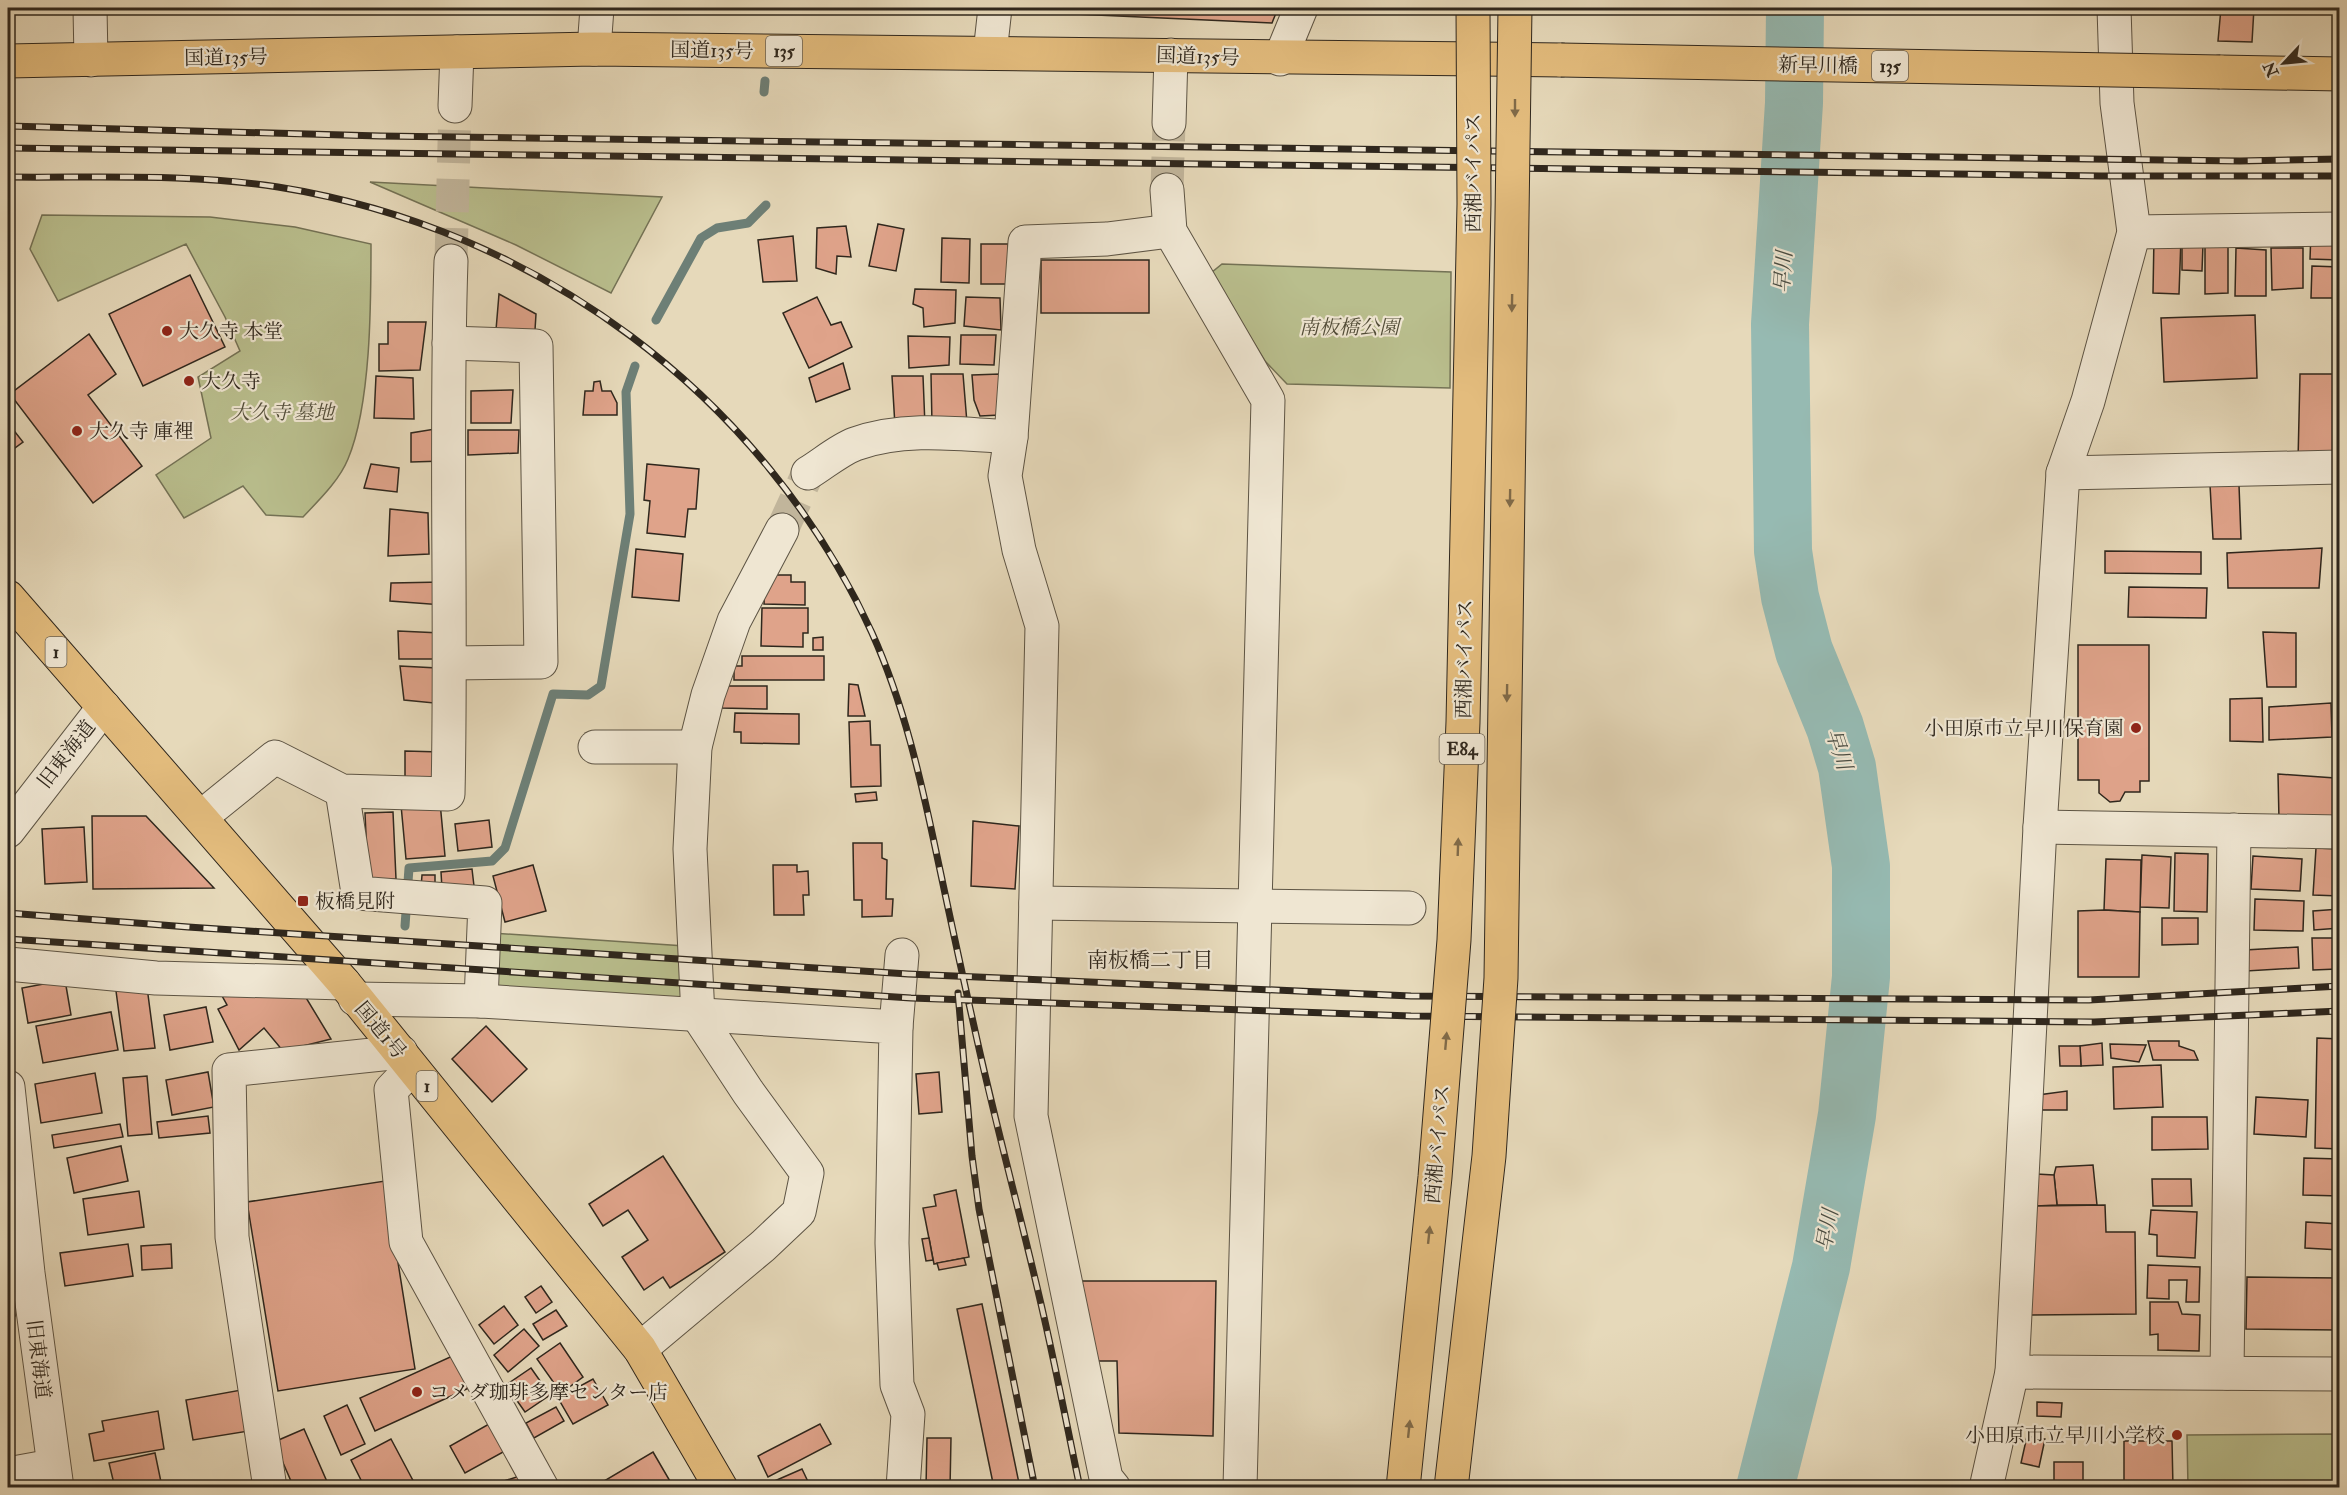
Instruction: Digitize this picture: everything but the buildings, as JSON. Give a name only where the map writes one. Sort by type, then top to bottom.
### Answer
[{"type":"highway","name":"西湘バイパス","points":[[1403,1488],[1435,1177],[1454,940],[1463,722],[1474,204],[1473,8]]},
{"type":"highway","name":"西湘バイパス","points":[[1451,1488],[1489,1156],[1501,978],[1515,8]]},
{"type":"highway","points":[[1527,60],[1529,8]]},
{"type":"highway","name":"国道135号","points":[[8,61],[594,49],[1171,55],[1280,59],[1561,60]]},
{"type":"highway","name":"新早川橋","points":[[1561,60],[2340,74]]},
{"type":"highway","name":"国道1号","points":[[8,597],[201,817],[349,991],[640,1350],[721,1488]]},
{"type":"street","points":[[90,8],[91,60]]},
{"type":"street","points":[[594,49],[597,8]]},
{"type":"street","points":[[990,53],[995,8]]},
{"type":"street","points":[[1280,59],[1301,8]]},
{"type":"street","points":[[1458,8],[1458,60]]},
{"type":"street","points":[[1986,1488],[2012,1372],[2040,827],[2063,473],[2088,401],[2134,231],[2117,103],[2114,8]]},
{"type":"street","points":[[455,106],[457,52]]},
{"type":"street","points":[[1168,123],[1171,55]]},
{"type":"street","points":[[1167,190],[1170,231],[1268,400],[1240,1488]]},
{"type":"street","points":[[2134,231],[2340,230]]},
{"type":"street","points":[[1114,1488],[1106,1478],[1031,1116],[1042,626],[1019,550],[1005,476],[1011,437],[1025,242],[1107,239],[1170,231]]},
{"type":"street","points":[[201,817],[275,757],[342,791],[448,794],[451,663],[449,343],[452,261]]},
{"type":"street","points":[[449,343],[536,346],[541,662],[451,663]]},
{"type":"street","points":[[808,473],[855,444],[903,435],[942,433],[1011,437]]},
{"type":"street","points":[[2063,473],[2340,467]]},
{"type":"street","points":[[640,1350],[800,1212],[807,1173],[748,1092],[698,1016],[690,849],[695,747],[708,695],[734,621],[782,530]]},
{"type":"street","name":"旧東海道","points":[[8,831],[104,707]]},
{"type":"street","points":[[595,747],[695,747]]},
{"type":"street","points":[[342,791],[358,893],[484,903],[481,1001]]},
{"type":"street","points":[[2040,827],[2340,832]]},
{"type":"street","points":[[2228,1373],[2234,830]]},
{"type":"street","points":[[1036,903],[1256,904],[1409,908]]},
{"type":"street","points":[[902,955],[896,1027],[892,1243],[897,1385],[908,1414],[903,1488]]},
{"type":"street","points":[[8,964],[156,978],[698,1016],[896,1027]]},
{"type":"street","points":[[270,1488],[232,1237],[229,1070],[406,1060],[391,1090],[406,1242],[542,1488]]},
{"type":"street","name":"旧東海道","points":[[8,1087],[18,1274],[55,1477]]},
{"type":"street","points":[[2012,1372],[2340,1374]]},
{"type":"street","points":[[8,1474],[55,1477]]},
{"type":"green space","points":[[370,182],[662,197],[611,293],[516,245]]},
{"type":"green space","name":"大久寺 墓地","points":[[42,215],[210,217],[295,227],[371,244],[368,353],[356,436],[348,459],[339,475],[303,517],[266,515],[243,486],[184,518],[156,475],[211,438],[198,377],[240,351],[225,317],[186,244],[58,301],[30,249]]},
{"type":"green space","name":"南板橋公園","points":[[1222,264],[1451,272],[1450,388],[1287,384],[1265,361],[1211,273]]},
{"type":"green space","points":[[492,933],[685,946],[689,1005],[491,991]]},
{"type":"green space","points":[[2339,1434],[2339,1487],[2188,1487],[2187,1435]]},
{"type":"waterway","name":"早川","points":[[1765,1488],[1821,1267],[1847,1115],[1861,977],[1861,866],[1847,767],[1835,727],[1804,651],[1790,597],[1783,551],[1780,324],[1794,103],[1795,8]]},
{"type":"waterway","points":[[764,92],[765,81]]},
{"type":"waterway","points":[[656,320],[701,238],[717,228],[748,223],[766,205]]},
{"type":"waterway","points":[[408,882],[409,868],[492,861],[505,848],[553,694],[588,695],[601,686],[630,514],[626,392],[635,366]]},
{"type":"waterway","points":[[405,926],[406,912]]},
{"type":"tunnel","points":[[451,261],[455,106]]},
{"type":"tunnel","points":[[1167,190],[1169,123]]},
{"type":"tunnel","points":[[782,530],[808,473]]},
{"type":"railway","points":[[8,126],[380,136],[2240,161],[2340,159]]},
{"type":"railway","points":[[8,148],[2101,176],[2340,176]]},
{"type":"railway","points":[[8,177],[177,178],[278,187],[373,208],[464,241],[551,283],[631,336],[704,398],[769,469],[826,547],[872,633],[911,743],[982,1062],[1044,1317],[1080,1488]]},
{"type":"railway","points":[[8,913],[908,974],[1411,996],[2089,1000],[2340,986]]},
{"type":"railway","points":[[8,939],[911,998],[1411,1016],[2094,1022],[2340,1011]]},
{"type":"railway","points":[[958,993],[972,1156],[979,1209],[1035,1488]]},
{"type":"place","name":"大久寺 本堂","points":[[167,331]]},
{"type":"place","name":"大久寺","points":[[189,381]]},
{"type":"place","name":"大久寺 庫裡","points":[[77,431]]},
{"type":"place","name":"小田原市立早川保育園","points":[[2136,728]]},
{"type":"place","name":"板橋見附","points":[[303,901]]},
{"type":"place","name":"コメダ珈琲多摩センター店","points":[[417,1392]]},
{"type":"place","name":"小田原市立早川小学校","points":[[2177,1435]]},
{"type":"district","name":"南板橋二丁目","points":[[1150,960]]}]
